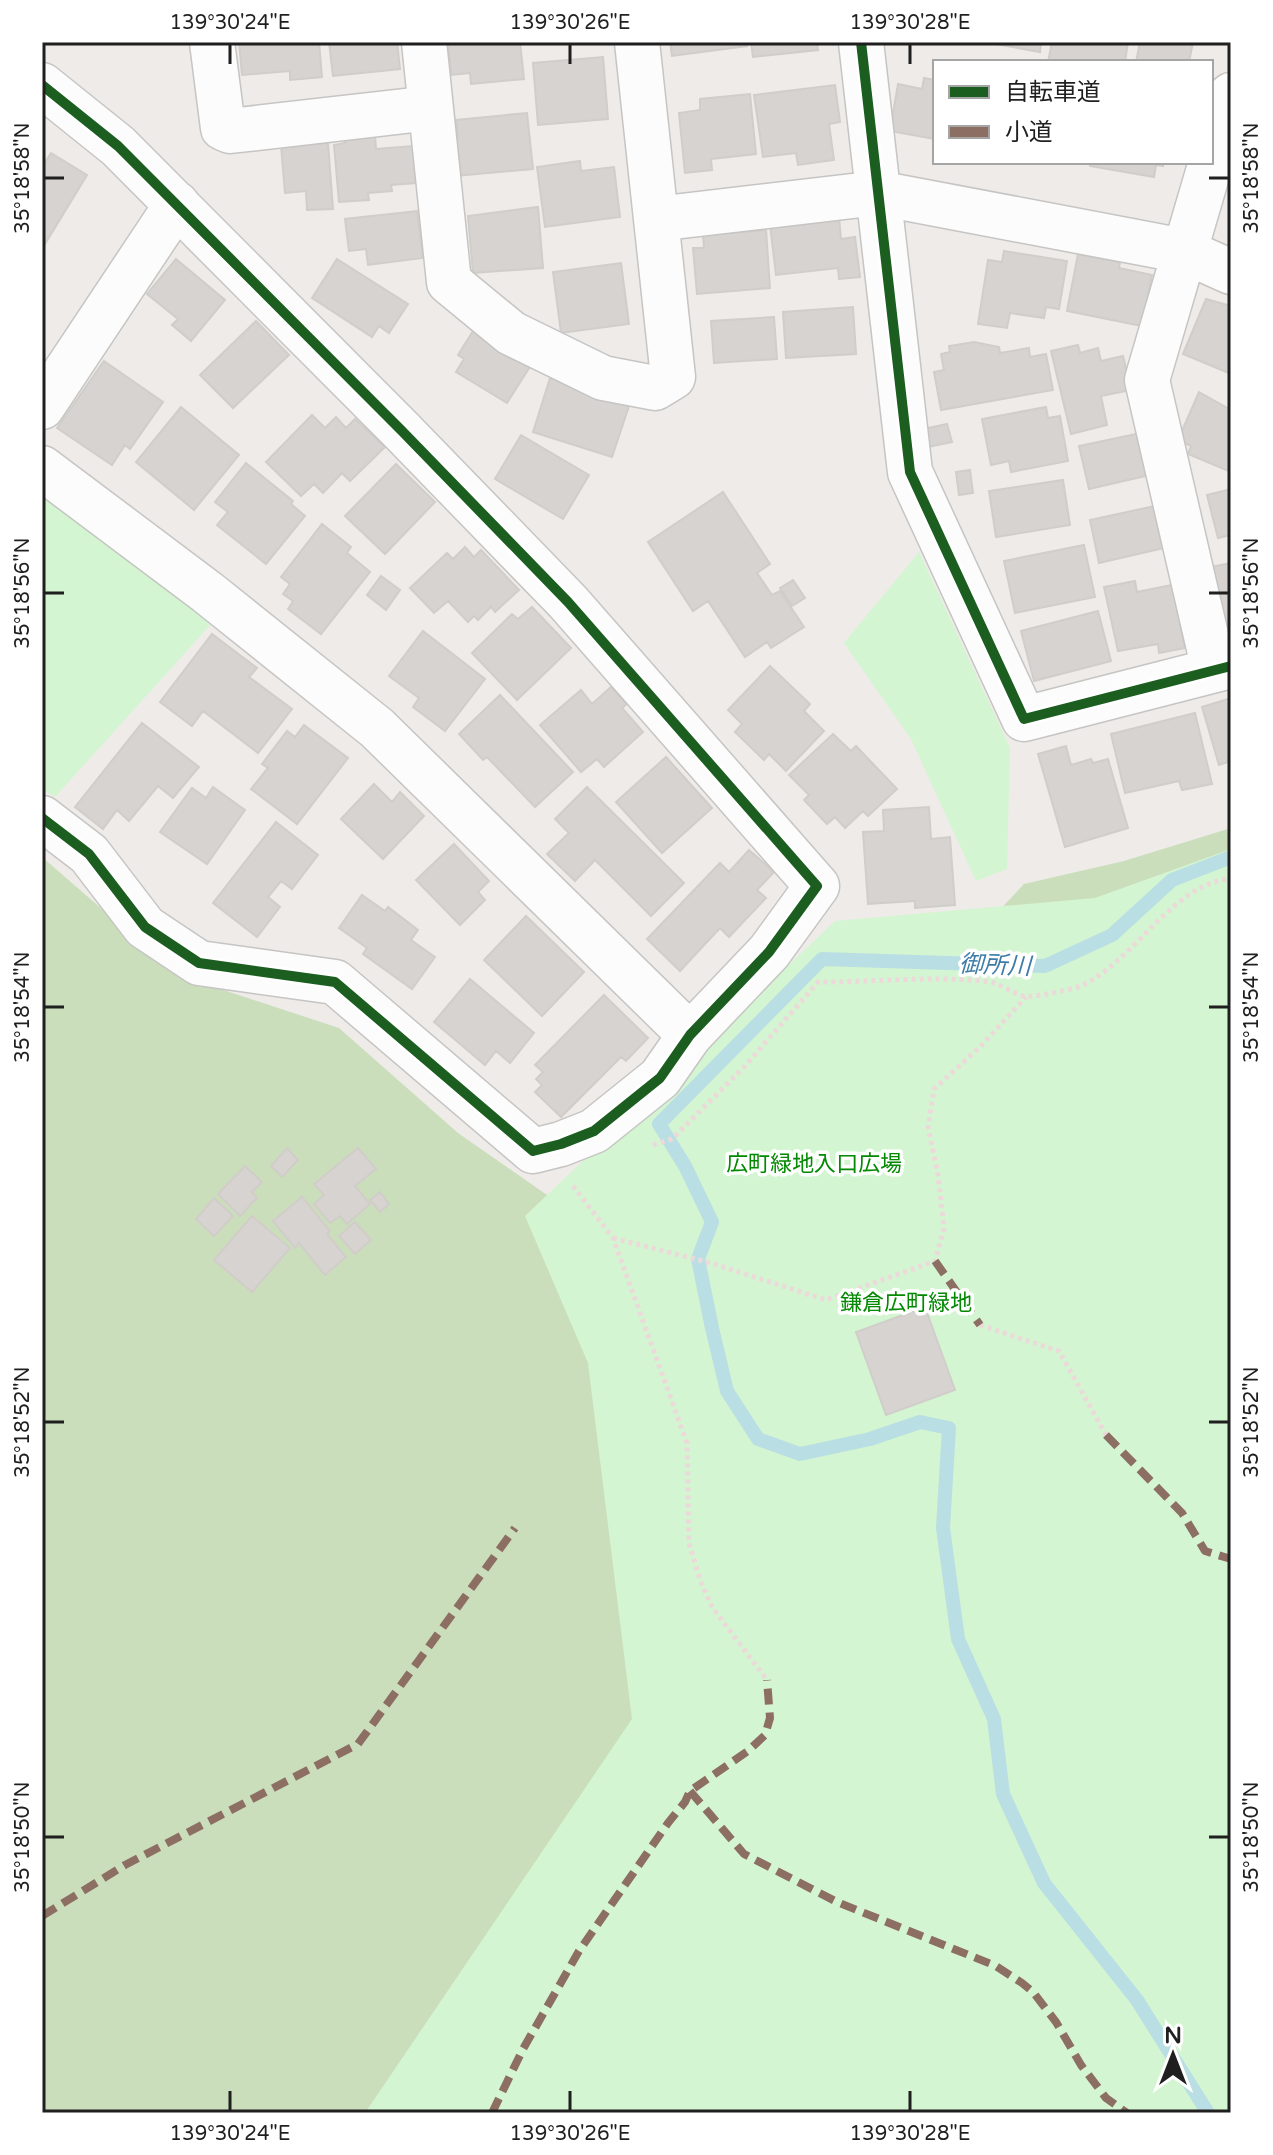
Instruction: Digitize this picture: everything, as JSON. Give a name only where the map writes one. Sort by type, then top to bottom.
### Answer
[{"type":"street","points":[[212,42],[223,128],[230,131],[431,108]]},
{"type":"street","points":[[424,42],[449,282],[511,333],[603,378],[655,388],[673,377],[637,42]]},
{"type":"street","points":[[861,42],[910,472],[1024,719],[1222,668],[1147,380],[1210,164]]},
{"type":"street","points":[[42,85],[118,146],[568,602],[817,886],[769,952],[690,1035],[660,1078],[594,1131],[533,1151],[335,982],[199,963],[145,927],[89,854],[42,818]]},
{"type":"street","points":[[1213,155],[1231,95]]},
{"type":"street","points":[[656,219],[878,193],[1184,251],[1231,272]]},
{"type":"street","points":[[42,407],[177,204]]},
{"type":"street","points":[[42,468],[207,592],[377,728],[690,1035]]},
{"type":"path","points":[[646,1147],[672,1139],[745,1066],[818,982],[987,981],[1026,997],[1076,987],[1100,975],[1192,892],[1231,879]]},
{"type":"path","points":[[613,1238],[711,1263],[826,1300],[935,1261],[944,1228],[928,1127],[934,1089],[980,1047],[1026,997]]},
{"type":"path","points":[[533,1151],[580,1192],[613,1238],[687,1443],[688,1529],[692,1560],[712,1607],[767,1680]]},
{"type":"path","points":[[580,1192],[588,1184]]},
{"type":"path","points":[[980,1325],[1059,1351],[1106,1435]]},
{"type":"green space","points":[[42,495],[211,624],[55,797],[42,789]]},
{"type":"green space","points":[[919,552],[1010,748],[1007,869],[976,881],[911,739],[844,643]]},
{"type":"green space","points":[[1231,828],[1231,872],[1166,899],[995,915],[1024,884],[1124,861]]},
{"type":"green space","name":"鎌倉広町緑地","points":[[1231,849],[1231,2113],[365,2113],[632,1719],[588,1363],[525,1216],[835,921],[1095,898]]},
{"type":"green space","points":[[42,857],[178,975],[339,1028],[458,1133],[590,1225],[743,1689],[413,2113],[42,2113]]},
{"type":"building","points":[[239,42],[319,42],[322,77],[290,80],[290,71],[242,75]]},
{"type":"building","points":[[329,42],[397,42],[400,69],[333,76]]},
{"type":"building","points":[[448,42],[520,42],[524,79],[471,84],[470,73],[451,75]]},
{"type":"building","points":[[670,42],[747,42],[747,46],[672,56]]},
{"type":"building","points":[[751,42],[817,42],[818,50],[753,57]]},
{"type":"building","points":[[985,42],[1041,42],[1040,52]]},
{"type":"building","points":[[1052,42],[1128,42],[1125,60],[1048,60]]},
{"type":"building","points":[[1140,42],[1193,42],[1189,60],[1136,60]]},
{"type":"building","points":[[603,57],[608,119],[538,125],[533,63]]},
{"type":"building","points":[[924,78],[933,80],[933,139],[890,131],[898,84],[922,89]]},
{"type":"building","points":[[835,85],[840,122],[829,124],[834,160],[798,165],[796,153],[763,157],[754,95]]},
{"type":"building","points":[[750,94],[756,154],[711,159],[712,170],[685,173],[679,113],[700,110],[700,99]]},
{"type":"building","points":[[527,113],[533,169],[456,176],[452,137],[458,137],[456,120]]},
{"type":"building","points":[[375,135],[376,149],[413,146],[416,183],[391,185],[392,191],[368,193],[369,200],[339,202],[334,145],[345,143],[344,137]]},
{"type":"building","points":[[328,143],[333,209],[307,210],[306,191],[285,193],[281,145]]},
{"type":"building","points":[[51,153],[87,175],[42,249],[42,167]]},
{"type":"building","points":[[580,161],[581,171],[614,167],[620,217],[545,227],[537,167]]},
{"type":"building","points":[[1163,164],[1156,165],[1154,177],[1090,166]]},
{"type":"building","points":[[538,207],[543,268],[473,273],[468,216]]},
{"type":"building","points":[[417,211],[423,258],[368,265],[366,249],[349,251],[345,219]]},
{"type":"building","points":[[839,217],[841,239],[855,237],[860,277],[839,279],[838,268],[776,275],[770,225]]},
{"type":"building","points":[[766,230],[770,288],[697,294],[693,248],[704,248],[703,235]]},
{"type":"building","points":[[1004,251],[1067,261],[1059,309],[1046,307],[1044,318],[1010,313],[1007,328],[978,324],[988,260],[1002,262]]},
{"type":"building","points":[[1078,254],[1120,262],[1119,268],[1152,275],[1142,326],[1067,311]]},
{"type":"building","points":[[176,259],[225,300],[191,341],[172,325],[178,319],[147,294]]},
{"type":"building","points":[[337,259],[408,304],[389,333],[379,326],[372,337],[312,298]]},
{"type":"building","points":[[621,263],[629,324],[561,333],[553,272]]},
{"type":"building","points":[[1206,299],[1231,306],[1231,374],[1183,354]]},
{"type":"building","points":[[853,307],[856,354],[786,358],[783,312]]},
{"type":"building","points":[[774,317],[777,359],[714,363],[711,321]]},
{"type":"building","points":[[256,321],[289,355],[233,408],[200,375]]},
{"type":"building","points":[[473,331],[531,365],[507,403],[456,372],[464,359],[458,355]]},
{"type":"building","points":[[974,342],[999,347],[1000,353],[1029,348],[1030,357],[1046,354],[1053,390],[941,410],[934,372],[944,370],[941,354],[950,352],[949,346]]},
{"type":"building","points":[[1078,345],[1080,353],[1098,348],[1101,361],[1123,356],[1131,390],[1101,396],[1107,425],[1071,434],[1051,351]]},
{"type":"building","points":[[104,361],[163,402],[130,449],[125,445],[112,465],[57,428]]},
{"type":"building","points":[[550,378],[630,403],[612,457],[533,432]]},
{"type":"building","points":[[1199,392],[1231,410],[1231,472],[1188,454],[1191,446],[1178,440]]},
{"type":"building","points":[[181,407],[239,455],[194,510],[136,462]]},
{"type":"building","points":[[1046,407],[1048,418],[1060,416],[1068,461],[1011,472],[1009,461],[991,465],[982,419]]},
{"type":"building","points":[[312,415],[325,428],[336,417],[346,428],[355,419],[385,447],[350,481],[342,473],[323,493],[314,484],[301,496],[266,462]]},
{"type":"building","points":[[947,424],[952,442],[923,448],[919,430]]},
{"type":"building","points":[[1141,433],[1150,475],[1089,489],[1079,446]]},
{"type":"building","points":[[521,435],[589,475],[563,519],[495,479]]},
{"type":"building","points":[[246,463],[293,501],[291,504],[305,516],[266,564],[217,525],[228,512],[215,502]]},
{"type":"building","points":[[396,464],[435,502],[385,554],[345,516]]},
{"type":"building","points":[[970,470],[973,493],[959,495],[956,472]]},
{"type":"building","points":[[1063,480],[1070,525],[996,537],[989,491]]},
{"type":"building","points":[[1231,489],[1231,535],[1218,538],[1207,495]]},
{"type":"building","points":[[723,492],[770,564],[757,573],[772,595],[780,591],[804,627],[771,648],[767,642],[745,657],[708,601],[693,611],[648,542]]},
{"type":"building","points":[[1155,506],[1164,548],[1099,563],[1090,520]]},
{"type":"building","points":[[322,524],[351,547],[347,553],[370,572],[321,634],[288,609],[293,601],[283,594],[290,584],[281,577]]},
{"type":"building","points":[[1084,545],[1095,597],[1015,613],[1004,561]]},
{"type":"building","points":[[465,547],[474,557],[481,550],[519,590],[495,612],[491,607],[478,620],[474,616],[468,622],[448,601],[434,613],[410,588],[447,553],[453,559]]},
{"type":"building","points":[[1231,563],[1231,623],[1222,625],[1211,567]]},
{"type":"building","points":[[381,576],[400,590],[386,610],[367,595]]},
{"type":"building","points":[[793,580],[805,598],[792,606],[780,588]]},
{"type":"building","points":[[1135,581],[1137,592],[1172,585],[1185,648],[1159,653],[1158,644],[1118,651],[1104,587]]},
{"type":"building","points":[[532,607],[571,648],[517,700],[472,653],[512,614],[518,619]]},
{"type":"building","points":[[1098,611],[1111,661],[1034,681],[1021,631]]},
{"type":"building","points":[[423,631],[485,679],[445,731],[413,707],[419,698],[389,676]]},
{"type":"building","points":[[212,634],[257,668],[249,677],[292,709],[258,753],[203,711],[192,726],[160,702]]},
{"type":"building","points":[[770,666],[810,704],[804,711],[824,731],[786,771],[769,754],[764,760],[735,732],[742,724],[728,710]]},
{"type":"building","points":[[611,687],[627,704],[622,708],[643,732],[604,767],[597,759],[581,772],[540,725],[581,690],[592,704]]},
{"type":"building","points":[[500,695],[573,772],[535,807],[487,757],[483,760],[459,734]]},
{"type":"building","points":[[1231,698],[1231,761],[1219,765],[1202,707]]},
{"type":"building","points":[[1195,713],[1212,784],[1182,790],[1179,781],[1125,793],[1111,734]]},
{"type":"building","points":[[142,723],[199,767],[173,798],[158,786],[129,821],[117,810],[103,829],[75,807]]},
{"type":"building","points":[[304,725],[348,758],[297,824],[251,789],[268,768],[262,764],[287,731],[295,737]]},
{"type":"building","points":[[833,734],[851,751],[856,746],[897,789],[868,816],[863,811],[845,828],[835,817],[827,824],[804,800],[809,795],[789,775]]},
{"type":"building","points":[[1066,746],[1071,765],[1091,759],[1093,763],[1108,759],[1128,828],[1065,847],[1038,754]]},
{"type":"building","points":[[666,757],[712,808],[662,853],[616,802]]},
{"type":"building","points":[[374,784],[392,802],[400,792],[424,816],[383,859],[341,819]]},
{"type":"building","points":[[213,787],[245,810],[207,864],[160,832],[192,788],[206,798]]},
{"type":"building","points":[[587,787],[684,883],[651,916],[595,860],[575,881],[547,854],[569,833],[555,819]]},
{"type":"building","points":[[929,807],[931,839],[950,837],[955,905],[915,908],[915,901],[868,904],[863,832],[884,831],[883,810]]},
{"type":"building","points":[[276,822],[318,855],[292,889],[281,881],[268,897],[280,907],[257,937],[213,903]]},
{"type":"building","points":[[454,844],[489,881],[478,892],[485,900],[460,925],[416,880]]},
{"type":"building","points":[[749,850],[774,872],[757,890],[766,898],[729,937],[720,928],[680,971],[647,939],[720,863],[729,872]]},
{"type":"building","points":[[362,895],[385,911],[388,907],[418,930],[411,940],[435,957],[412,989],[363,954],[367,948],[339,928]]},
{"type":"building","points":[[526,916],[584,972],[542,1016],[484,960]]},
{"type":"building","points":[[470,979],[534,1033],[510,1063],[496,1051],[485,1065],[434,1022]]},
{"type":"building","points":[[604,995],[648,1038],[626,1061],[621,1057],[561,1117],[535,1092],[542,1085],[536,1079],[543,1072],[535,1065]]},
{"type":"building","points":[[287,1148],[298,1160],[282,1177],[271,1166]]},
{"type":"building","points":[[358,1148],[376,1169],[355,1186],[370,1204],[347,1224],[340,1216],[330,1223],[314,1204],[324,1195],[314,1184]]},
{"type":"building","points":[[245,1166],[262,1182],[252,1192],[257,1198],[240,1216],[218,1194]]},
{"type":"building","points":[[380,1192],[389,1204],[380,1212],[370,1200]]},
{"type":"building","points":[[302,1197],[330,1231],[327,1234],[346,1257],[325,1275],[299,1243],[295,1248],[273,1221]]},
{"type":"building","points":[[214,1198],[233,1216],[214,1236],[196,1219]]},
{"type":"building","points":[[252,1216],[290,1248],[252,1292],[214,1260]]},
{"type":"building","points":[[355,1222],[371,1240],[355,1254],[339,1236]]},
{"type":"building","points":[[925,1307],[955,1390],[886,1415],[856,1332]]},
{"type":"waterway","name":"御所川","points":[[1208,2113],[1137,2000],[1044,1883],[1003,1794],[994,1719],[958,1639],[943,1528],[949,1428],[920,1422],[870,1439],[800,1454],[758,1439],[727,1391],[712,1328],[698,1259],[712,1222],[685,1166],[659,1124],[822,959],[1045,966],[1112,935],[1172,880],[1231,857]]},
{"type":"marked path","points":[[935,1261],[980,1325]]},
{"type":"marked path","points":[[1106,1435],[1182,1513],[1205,1551],[1231,1559]]},
{"type":"marked path","points":[[42,1916],[125,1865],[358,1744],[515,1528]]},
{"type":"marked path","points":[[492,2113],[523,2049],[579,1951],[690,1791],[748,1751],[765,1735],[770,1718],[767,1680]]},
{"type":"marked path","points":[[690,1791],[744,1854],[837,1902],[996,1966],[1022,1983],[1056,2022],[1081,2065],[1106,2098],[1127,2113]]},
{"type":"cycle path","points":[[861,42],[910,472],[1024,719],[1231,666]]},
{"type":"cycle path","points":[[42,85],[118,146],[568,602],[817,886],[769,952],[690,1035],[660,1078],[594,1131],[533,1151],[335,982],[199,963],[145,927],[89,854],[42,818]]},
{"type":"park label","name":"広町緑地入口広場","points":[[814,1163]]}]
